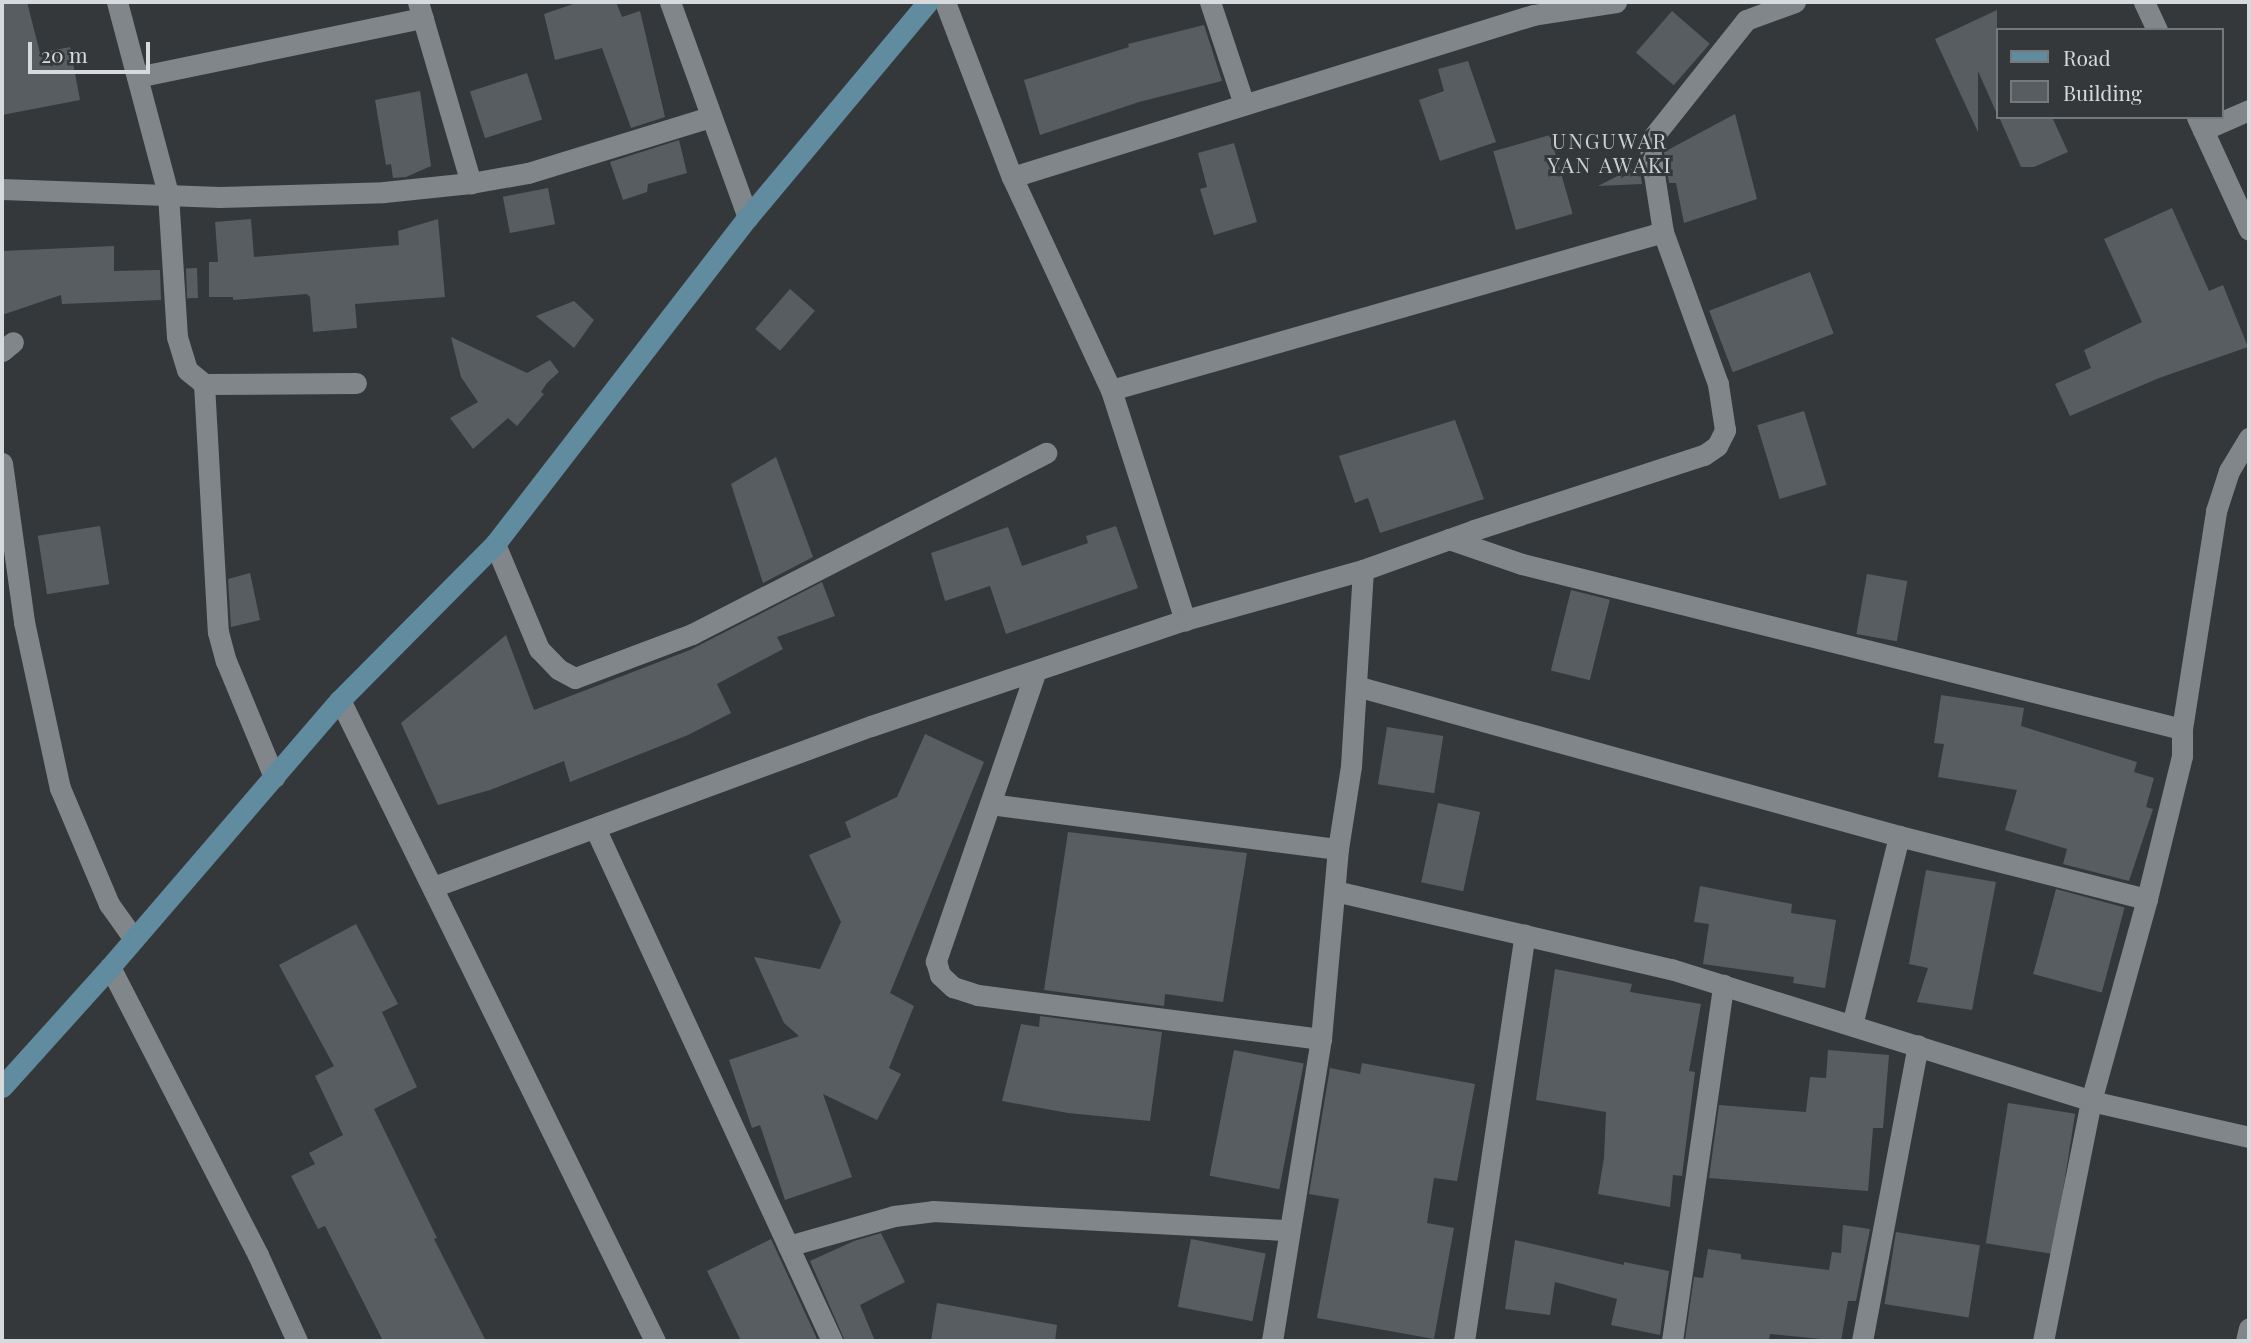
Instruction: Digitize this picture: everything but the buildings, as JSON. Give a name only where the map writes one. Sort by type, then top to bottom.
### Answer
[{"type":"street","points":[[117,2],[168,194],[177,337],[187,370],[204,384],[356,383]]},
{"type":"street","points":[[2,1087],[110,967],[340,700],[495,544],[748,217],[928,2]]},
{"type":"street","points":[[945,2],[1012,177],[1111,390],[1185,620]]},
{"type":"street","points":[[1210,2],[1244,104]]},
{"type":"street","points":[[1012,177],[1244,104],[1531,8],[1616,2]]},
{"type":"street","points":[[433,887],[871,726],[1035,673],[1185,620],[1363,570],[1704,455],[1717,446],[1724,430],[1718,384],[1663,232],[1649,142],[1747,11],[1795,2]]},
{"type":"street","points":[[2144,2],[2156,28]]},
{"type":"street","points":[[677,4],[710,117],[748,217]]},
{"type":"street","points":[[136,77],[421,10],[471,183]]},
{"type":"street","points":[[2223,117],[2249,110]]},
{"type":"street","points":[[2,189],[220,197],[370,193],[471,183],[528,173],[710,117]]},
{"type":"street","points":[[2218,119],[2200,124],[2249,230]]},
{"type":"street","points":[[1111,390],[1663,232]]},
{"type":"street","points":[[204,384],[218,632],[226,661],[274,777]]},
{"type":"street","points":[[2043,1341],[2091,1101],[2147,899],[2182,755],[2182,729],[2216,511],[2230,471],[2249,438]]},
{"type":"street","points":[[495,544],[539,649],[558,669],[575,678],[692,634],[1046,453]]},
{"type":"street","points":[[2,463],[24,622],[60,788],[109,904],[134,939]]},
{"type":"street","points":[[1450,539],[1522,564],[2182,729]]},
{"type":"street","points":[[1272,1341],[1321,1039],[1338,849],[1351,766],[1363,570]]},
{"type":"street","points":[[1035,673],[936,961],[940,975],[953,987],[978,995],[1321,1039]]},
{"type":"street","points":[[1356,686],[1899,836],[2147,899]]},
{"type":"street","points":[[340,700],[655,1341]]},
{"type":"street","points":[[990,804],[1338,849]]},
{"type":"street","points":[[595,828],[832,1341]]},
{"type":"street","points":[[1852,1025],[1899,836]]},
{"type":"street","points":[[1335,891],[1671,969],[2091,1101],[2249,1137]]},
{"type":"street","points":[[1464,1341],[1525,935]]},
{"type":"street","points":[[110,967],[258,1255],[298,1341]]},
{"type":"street","points":[[1672,1341],[1723,985]]},
{"type":"street","points":[[1862,1341],[1917,1045]]},
{"type":"street","points":[[788,1246],[894,1216],[933,1211],[1289,1230]]},
{"type":"street","points":[[2246,1341],[2249,1328]]},
{"type":"district","name":"UNGUWAR YAN AWAKI","points":[[1610,152]]}]
